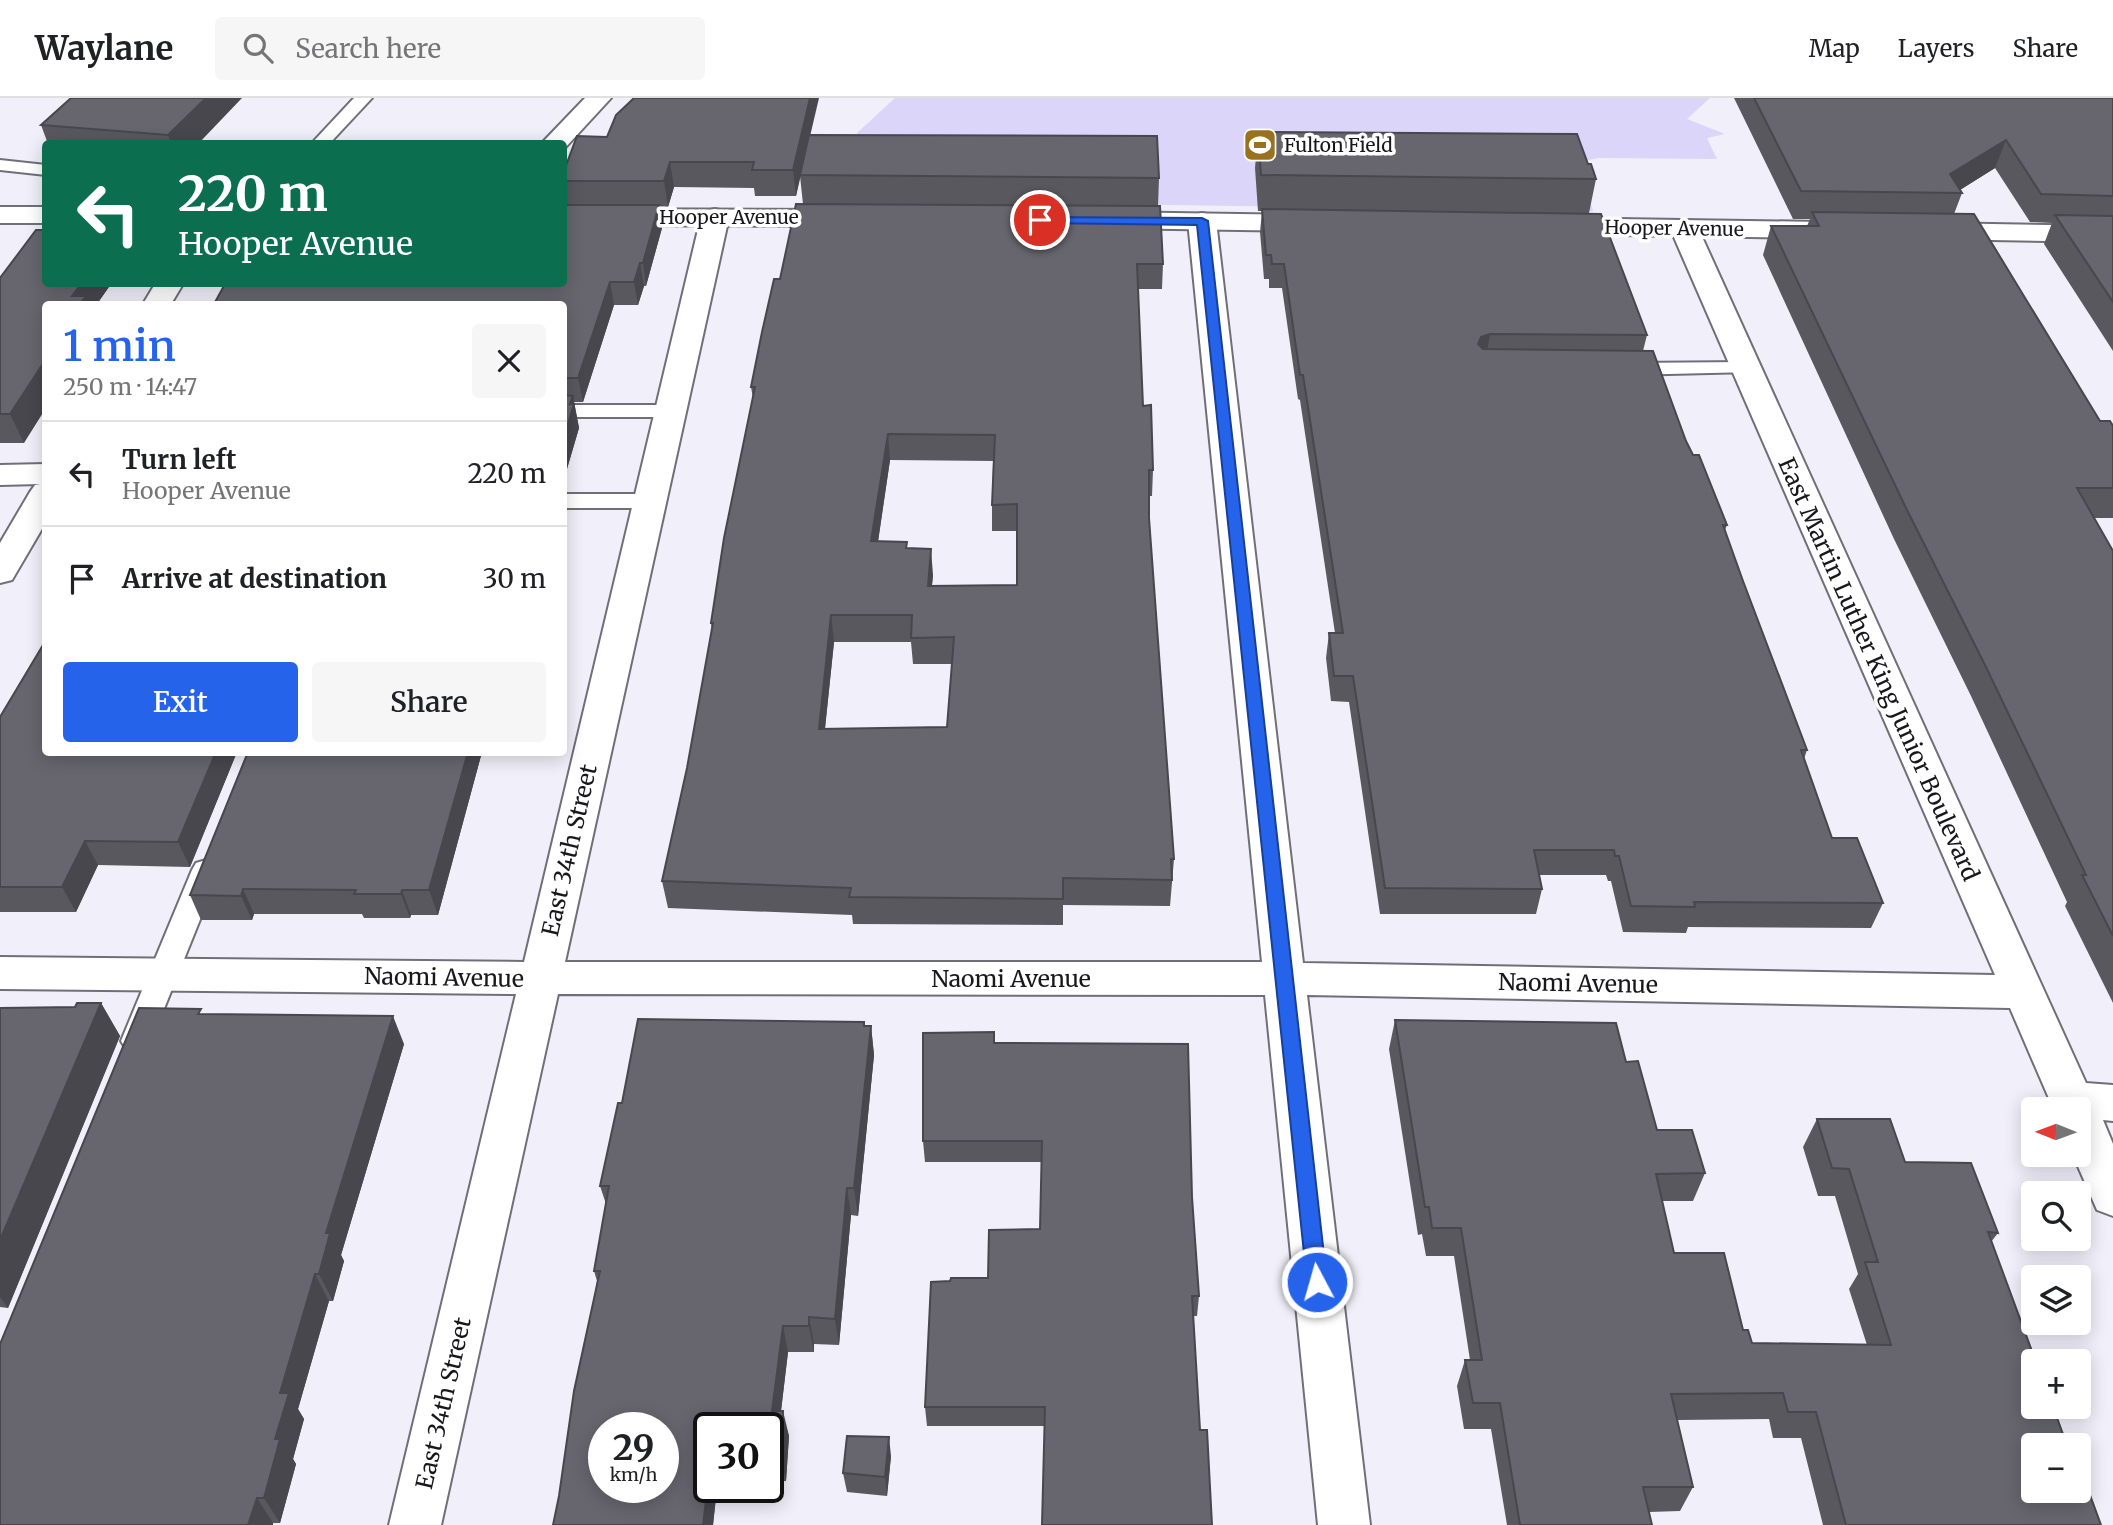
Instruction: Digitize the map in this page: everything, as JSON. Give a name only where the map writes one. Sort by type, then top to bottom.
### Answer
[{"type":"street","points":[[558,140],[600,98]]},
{"type":"street","points":[[0,215],[42,215]]},
{"type":"street","name":"Hooper Avenue","points":[[567,217],[868,218]]},
{"type":"street","name":"East 34th Street","points":[[415,1525],[715,217]]},
{"type":"street","points":[[1077,220],[1340,223]]},
{"type":"street","points":[[1202,221],[1343,1525]]},
{"type":"street","name":"Hooper Avenue","points":[[1533,226],[1848,230]]},
{"type":"street","name":"East Martin Luther King Junior Boulevard","points":[[1684,228],[2022,992],[2079,1097]]},
{"type":"street","points":[[1902,231],[1977,243],[2113,233]]},
{"type":"street","points":[[0,474],[42,474]]},
{"type":"street","points":[[0,572],[42,499]]},
{"type":"street","name":"Naomi Avenue","points":[[0,973],[540,978],[1284,979],[2022,992]]},
{"type":"street","name":"East Martin Luther King Junior Boulevard","points":[[2091,1127],[2113,1196]]},
{"type":"lane","points":[[323,140],[363,98]]},
{"type":"lane","points":[[0,165],[42,170]]},
{"type":"lane","points":[[1606,368],[1746,368]]},
{"type":"lane","points":[[567,411],[671,411]]},
{"type":"lane","points":[[567,501],[652,501]]},
{"type":"lane","points":[[126,1065],[218,841]]},
{"type":"shaded area","name":"Fulton Field","points":[[895,98],[1710,98],[1687,119],[1725,134],[1707,138],[1717,159],[1598,158],[1579,162],[1593,211],[1027,203],[853,156],[857,133]]},
{"type":"building","points":[[71,98],[206,98],[168,135],[41,125]]},
{"type":"building","points":[[634,98],[810,98],[793,170],[752,170],[754,162],[670,162],[664,181],[567,181],[567,163],[577,136],[607,137],[616,115]]},
{"type":"building","points":[[1754,98],[2113,98],[2113,196],[2041,194],[2006,140],[1950,174],[1962,193],[1801,191]]},
{"type":"building","points":[[1258,132],[1577,134],[1596,179],[1261,175]]},
{"type":"building","points":[[809,135],[1157,136],[1159,178],[800,175]]},
{"type":"building","points":[[796,204],[1160,206],[1163,264],[1137,264],[1143,406],[1151,405],[1153,470],[1149,470],[1149,518],[1174,859],[1171,859],[1172,880],[1063,878],[1063,899],[849,897],[851,888],[662,881],[687,768],[713,623],[724,538],[755,387],[751,387],[774,279],[780,279]],"holes":[[[888,434],[995,435],[992,505],[1017,504],[1017,585],[928,586],[931,549],[906,548],[907,542],[871,541]],[[831,615],[912,615],[911,638],[954,637],[947,727],[819,729]]]},
{"type":"building","points":[[567,205],[659,205],[643,263],[640,263],[634,282],[610,282],[578,378],[567,378],[567,301],[216,301],[223,287],[567,287]]},
{"type":"building","points":[[1262,209],[1601,214],[1647,335],[1490,334],[1481,337],[1478,344],[1483,349],[1653,351],[1686,441],[1693,455],[1699,455],[1727,525],[1723,525],[1807,750],[1801,750],[1832,838],[1857,838],[1883,903],[1694,902],[1695,907],[1631,906],[1619,856],[1615,856],[1614,850],[1534,850],[1542,889],[1385,888],[1353,676],[1334,676],[1329,633],[1343,633],[1284,264],[1272,264],[1271,255],[1266,255]]},
{"type":"building","points":[[1812,212],[1974,214],[2100,421],[2110,421],[2113,426],[2113,488],[2077,488],[2113,551],[2113,936],[1985,665],[1906,508],[1771,226],[1819,226]]},
{"type":"building","points":[[2055,215],[2113,216],[2113,302]]},
{"type":"building","points":[[36,230],[42,230],[42,287],[79,287],[72,296],[86,296],[82,301],[42,301],[42,365],[10,414],[0,414],[0,278]]},
{"type":"building","points":[[567,395],[573,396],[570,404],[574,404],[567,427]]},
{"type":"building","points":[[42,647],[42,756],[214,756],[178,842],[85,841],[62,887],[0,887],[0,717]]},
{"type":"building","points":[[246,756],[467,756],[429,890],[402,890],[401,894],[354,894],[356,890],[243,889],[241,896],[190,895]]},
{"type":"building","points":[[77,1003],[101,1003],[0,1240],[0,1008],[75,1007]]},
{"type":"building","points":[[139,1008],[201,1009],[198,1014],[393,1016],[326,1233],[330,1233],[319,1274],[315,1274],[280,1393],[289,1393],[275,1439],[280,1439],[264,1498],[257,1498],[248,1525],[0,1525],[0,1344]]},
{"type":"building","points":[[638,1019],[864,1022],[864,1026],[871,1026],[854,1188],[847,1188],[835,1319],[809,1317],[809,1326],[783,1326],[772,1411],[783,1412],[693,1412],[693,1503],[706,1503],[703,1525],[553,1525],[574,1391],[600,1271],[594,1271],[609,1186],[600,1186],[618,1103],[622,1103]]},
{"type":"building","points":[[1395,1020],[1616,1023],[1626,1062],[1638,1061],[1657,1130],[1692,1130],[1705,1173],[1656,1174],[1674,1253],[1724,1253],[1743,1330],[1748,1330],[1752,1343],[1891,1345],[1865,1262],[1878,1262],[1849,1169],[1832,1168],[1817,1119],[1890,1119],[1905,1162],[1971,1163],[1998,1233],[1988,1232],[2021,1321],[2021,1335],[2026,1335],[2031,1349],[2021,1349],[2021,1419],[2057,1419],[2063,1433],[2021,1433],[2021,1503],[2091,1503],[2091,1498],[2101,1525],[1846,1525],[1816,1412],[1788,1412],[1783,1393],[1671,1394],[1693,1487],[1643,1487],[1652,1525],[1520,1525],[1500,1403],[1473,1403],[1465,1360],[1482,1360],[1461,1228],[1432,1228],[1429,1207],[1425,1207]]},
{"type":"building","points":[[994,1032],[994,1043],[1188,1044],[1192,1197],[1199,1296],[1192,1296],[1200,1430],[1207,1430],[1212,1525],[1042,1525],[1045,1407],[925,1407],[931,1282],[950,1281],[951,1278],[988,1278],[989,1230],[1040,1229],[1042,1141],[923,1141],[923,1033]]},
{"type":"building","points":[[847,1436],[889,1437],[885,1477],[843,1473]]},
{"type":"place","name":"Fulton Field","points":[[1260,145]]},
{"type":"route","points":[[1040,220],[1202,221],[1317,1282]]}]
